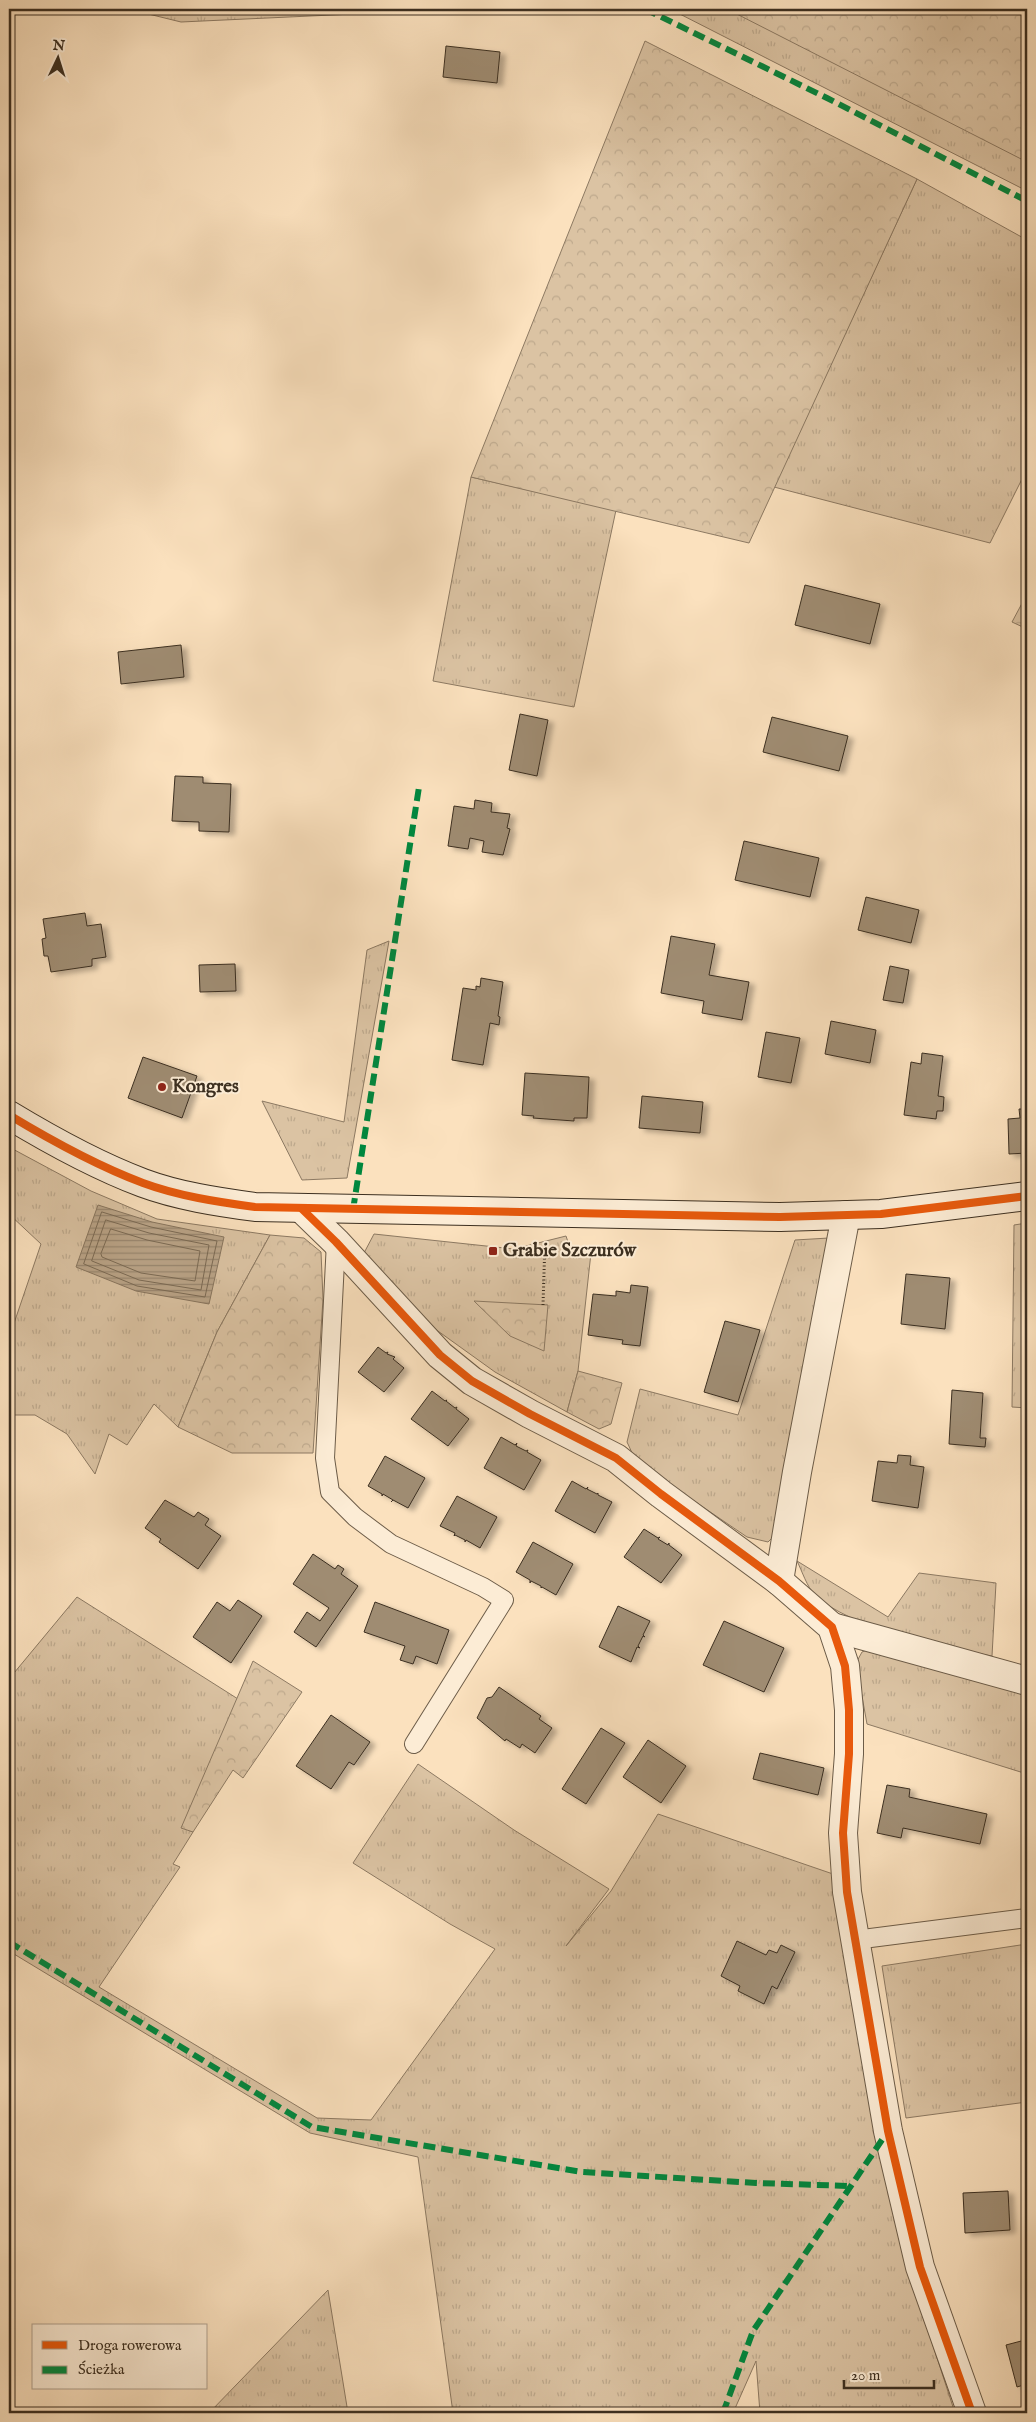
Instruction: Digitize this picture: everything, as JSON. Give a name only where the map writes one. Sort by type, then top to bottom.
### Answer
[{"type":"street","points":[[9,1115],[63,1148],[145,1184],[222,1202],[255,1207],[780,1217],[846,1215],[928,1209],[1027,1196]]},
{"type":"street","points":[[302,1209],[336,1242],[440,1355],[472,1381],[530,1414],[616,1458],[661,1494],[779,1581],[832,1627],[1027,1681]]},
{"type":"street","points":[[779,1581],[797,1472],[846,1215]]},
{"type":"street","points":[[832,1627],[845,1666],[849,1710],[849,1754],[843,1833],[847,1892],[888,2131],[920,2267],[972,2413]]},
{"type":"lane","points":[[336,1242],[325,1458],[330,1492],[355,1516],[391,1544],[483,1587],[504,1600],[414,1744]]},
{"type":"lane","points":[[855,1940],[1027,1918]]},
{"type":"path","points":[[543,1305],[546,1260],[545,1237]]},
{"type":"green space","points":[[128,9],[376,9],[375,13],[181,22]]},
{"type":"green space","points":[[670,9],[1027,9],[1027,191]]},
{"type":"green space","points":[[727,9],[1027,9],[1027,162]]},
{"type":"green space","points":[[645,41],[917,179],[749,543],[471,477]]},
{"type":"green space","points":[[917,179],[1027,240],[1027,469],[990,543],[774,487]]},
{"type":"green space","points":[[471,477],[616,510],[574,707],[433,681]]},
{"type":"green space","points":[[1027,594],[1027,629],[1012,622]]},
{"type":"green space","points":[[389,941],[347,1178],[302,1180],[262,1101],[344,1122],[367,950]]},
{"type":"green space","points":[[9,1147],[91,1191],[157,1219],[270,1235],[217,1332],[178,1427],[154,1404],[127,1445],[109,1434],[95,1474],[67,1434],[35,1415],[9,1415],[9,1338],[41,1244],[9,1214]]},
{"type":"green space","points":[[1027,1223],[1027,1408],[1012,1407],[1014,1225]]},
{"type":"green space","points":[[374,1234],[514,1249],[566,1236],[571,1251],[591,1253],[578,1371],[567,1412],[495,1372],[417,1316],[364,1253]]},
{"type":"green space","points":[[270,1235],[304,1238],[321,1252],[323,1299],[313,1453],[232,1453],[178,1427],[217,1332]]},
{"type":"green space","points":[[829,1238],[776,1534],[768,1542],[747,1537],[675,1488],[634,1457],[627,1442],[640,1389],[738,1415],[795,1240]]},
{"type":"green space","points":[[474,1301],[548,1305],[544,1351],[510,1336]]},
{"type":"green space","points":[[578,1371],[622,1383],[611,1424],[599,1429],[567,1412]]},
{"type":"green space","points":[[797,1561],[888,1617],[919,1573],[996,1583],[992,1656],[924,1642],[874,1627],[850,1617],[830,1607],[812,1592]]},
{"type":"green space","points":[[77,1597],[238,1699],[182,1827],[193,1832],[173,1864],[180,1867],[99,1987],[317,2118],[371,2120],[495,1949],[450,1924],[353,1863],[418,1764],[514,1830],[609,1889],[566,1946],[611,1891],[658,1814],[833,1874],[880,2158],[886,2166],[911,2278],[955,2413],[760,2413],[756,2361],[733,2413],[453,2413],[418,2157],[310,2133],[9,1951],[9,1679]]},
{"type":"green space","points":[[874,1647],[1027,1690],[1027,1774],[867,1724],[856,1663],[862,1652]]},
{"type":"green space","points":[[253,1661],[302,1692],[243,1778],[233,1770],[193,1832],[181,1828]]},
{"type":"green space","points":[[1027,1944],[1027,2102],[906,2118],[882,1966]]},
{"type":"green space","points":[[328,2290],[348,2413],[209,2413]]},
{"type":"water","points":[[98,1205],[152,1222],[224,1237],[209,1304],[136,1291],[76,1267]]},
{"type":"building","points":[[446,46],[500,52],[497,83],[443,77]]},
{"type":"building","points":[[805,585],[880,604],[870,644],[795,625]]},
{"type":"building","points":[[181,645],[184,677],[121,684],[118,652]]},
{"type":"building","points":[[520,714],[548,720],[537,776],[509,770]]},
{"type":"building","points":[[772,717],[848,736],[839,771],[763,752]]},
{"type":"building","points":[[175,776],[203,777],[203,783],[231,784],[229,832],[199,831],[199,822],[172,821]]},
{"type":"building","points":[[475,800],[492,803],[491,812],[510,814],[507,828],[510,829],[503,855],[482,852],[484,841],[470,838],[468,849],[448,846],[454,806],[474,809]]},
{"type":"building","points":[[744,841],[819,858],[810,897],[735,880]]},
{"type":"building","points":[[866,897],[919,910],[911,943],[858,930]]},
{"type":"building","points":[[85,913],[87,926],[101,924],[106,957],[92,959],[92,966],[51,972],[48,956],[44,956],[42,939],[46,938],[43,919]]},
{"type":"building","points":[[671,936],[715,944],[709,975],[749,982],[742,1020],[702,1013],[704,1001],[661,993]]},
{"type":"building","points":[[235,964],[236,991],[200,992],[199,965]]},
{"type":"building","points":[[890,966],[909,970],[903,1003],[883,1000]]},
{"type":"building","points":[[481,978],[503,982],[498,1016],[500,1017],[499,1025],[490,1023],[483,1065],[452,1060],[463,988],[476,990],[476,986],[480,987]]},
{"type":"building","points":[[831,1021],[876,1030],[870,1063],[825,1054]]},
{"type":"building","points":[[766,1032],[800,1038],[791,1083],[758,1077]]},
{"type":"building","points":[[922,1053],[943,1056],[938,1096],[944,1097],[943,1111],[937,1111],[936,1119],[904,1115],[911,1062],[921,1064]]},
{"type":"building","name":"Kongres","points":[[143,1057],[197,1076],[182,1118],[128,1098]]},
{"type":"building","points":[[525,1073],[589,1077],[587,1118],[574,1118],[574,1121],[533,1118],[534,1116],[522,1115]]},
{"type":"building","points":[[642,1096],[703,1102],[700,1133],[639,1128]]},
{"type":"building","points":[[1019,1109],[1027,1109],[1027,1153],[1009,1154],[1008,1119],[1020,1118]]},
{"type":"building","points":[[906,1274],[950,1278],[945,1329],[901,1324]]},
{"type":"building","points":[[631,1285],[648,1287],[640,1346],[622,1344],[623,1340],[588,1335],[593,1294],[616,1296],[616,1291],[630,1293]]},
{"type":"building","points":[[725,1321],[760,1330],[738,1402],[704,1392]]},
{"type":"building","points":[[378,1347],[395,1357],[393,1359],[404,1368],[384,1392],[358,1372]]},
{"type":"building","points":[[952,1390],[983,1393],[980,1438],[986,1438],[985,1447],[949,1444]]},
{"type":"building","points":[[432,1391],[445,1401],[447,1400],[455,1408],[457,1407],[456,1409],[469,1419],[448,1446],[411,1419]]},
{"type":"building","points":[[501,1437],[515,1445],[517,1443],[516,1446],[526,1451],[528,1450],[527,1452],[541,1460],[524,1490],[484,1468]]},
{"type":"building","points":[[898,1455],[911,1456],[910,1465],[924,1467],[918,1508],[872,1501],[878,1461],[897,1463]]},
{"type":"building","points":[[385,1456],[425,1478],[408,1508],[383,1494],[382,1496],[382,1494],[368,1486]]},
{"type":"building","points":[[572,1481],[586,1489],[588,1487],[587,1489],[598,1493],[598,1495],[612,1502],[595,1533],[555,1511]]},
{"type":"building","points":[[457,1496],[497,1517],[480,1548],[454,1536],[455,1533],[440,1526]]},
{"type":"building","points":[[165,1500],[194,1517],[198,1512],[209,1519],[205,1525],[221,1536],[198,1569],[159,1542],[161,1539],[145,1528]]},
{"type":"building","points":[[644,1529],[658,1538],[660,1537],[658,1539],[668,1545],[669,1543],[682,1555],[661,1583],[624,1557]]},
{"type":"building","points":[[533,1542],[573,1564],[556,1595],[531,1581],[530,1583],[530,1580],[516,1572]]},
{"type":"building","points":[[313,1554],[335,1569],[338,1565],[344,1569],[341,1574],[358,1586],[316,1647],[294,1632],[307,1612],[320,1621],[329,1608],[293,1584]]},
{"type":"building","points":[[238,1600],[262,1616],[231,1663],[193,1637],[217,1602],[230,1611]]},
{"type":"building","points":[[375,1602],[449,1630],[437,1664],[416,1656],[413,1664],[400,1660],[405,1646],[364,1632]]},
{"type":"building","points":[[618,1606],[650,1621],[643,1635],[645,1637],[643,1636],[638,1646],[640,1648],[637,1647],[631,1662],[599,1647]]},
{"type":"building","points":[[724,1621],[784,1648],[764,1692],[703,1665]]},
{"type":"building","points":[[499,1687],[541,1716],[539,1719],[552,1728],[535,1753],[522,1744],[520,1748],[506,1739],[505,1741],[477,1718],[487,1698],[492,1697]]},
{"type":"building","points":[[331,1715],[370,1742],[354,1765],[349,1762],[331,1789],[296,1766]]},
{"type":"building","points":[[601,1728],[625,1743],[586,1804],[562,1789]]},
{"type":"building","points":[[648,1740],[686,1766],[661,1803],[623,1777]]},
{"type":"building","points":[[760,1753],[824,1768],[818,1795],[753,1779]]},
{"type":"building","points":[[887,1785],[910,1789],[909,1797],[987,1814],[980,1844],[903,1828],[901,1838],[877,1833]]},
{"type":"building","points":[[737,1941],[766,1955],[769,1950],[777,1953],[781,1945],[795,1952],[777,1989],[772,1986],[764,2004],[738,1991],[740,1986],[721,1976]]},
{"type":"building","points":[[1008,2191],[1010,2230],[965,2233],[963,2193]]},
{"type":"building","points":[[1026,2336],[1027,2384],[1017,2387],[1006,2345],[1025,2340],[1023,2337]]},
{"type":"marked path","points":[[645,9],[827,98],[1027,201]]},
{"type":"marked path","points":[[353,1210],[419,787]]},
{"type":"marked path","points":[[9,1942],[312,2127],[582,2172],[756,2183],[850,2186]]},
{"type":"marked path","points":[[723,2413],[753,2331],[888,2131]]},
{"type":"cycle path","points":[[9,1115],[74,1152],[156,1188],[213,1201],[255,1207],[780,1217],[881,1214],[1027,1196]]},
{"type":"cycle path","points":[[302,1209],[336,1242],[440,1355],[472,1381],[530,1414],[616,1458],[661,1494],[779,1581],[832,1627],[845,1666],[849,1710],[849,1754],[843,1833],[847,1892],[888,2131],[920,2267],[972,2413]]},
{"type":"place","name":"Kongres","points":[[162,1087]]},
{"type":"place","name":"Grabie Szczurów","points":[[493,1251]]}]
